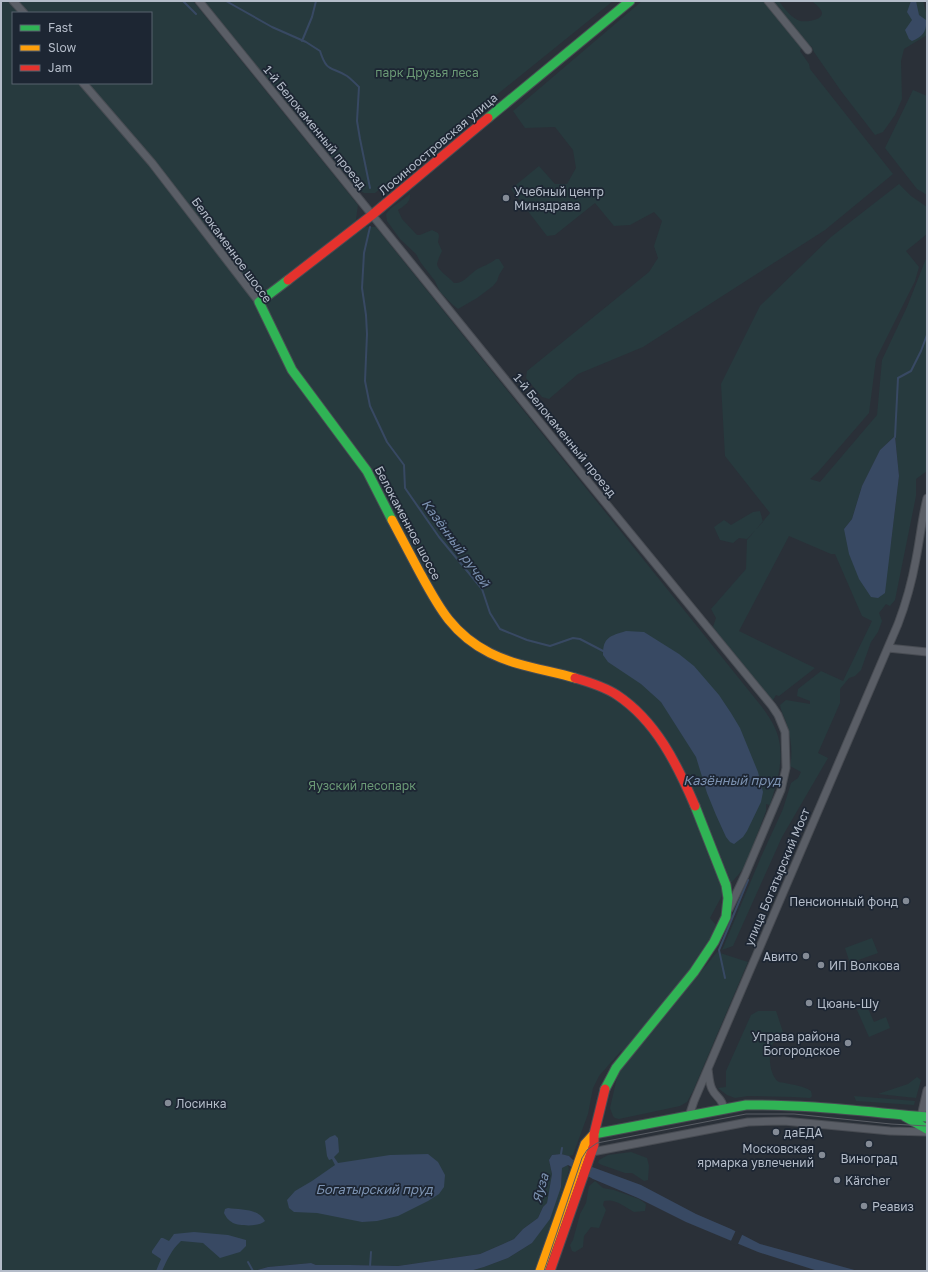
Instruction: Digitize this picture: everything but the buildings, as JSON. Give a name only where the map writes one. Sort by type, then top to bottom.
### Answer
[{"type":"street","points":[[14,1],[23,12]]},
{"type":"street","name":"1-й Белокаменный проезд","points":[[199,1],[763,694],[778,715],[785,732],[786,750],[786,768],[781,790],[726,917]]},
{"type":"street","name":"Лосиноостровская улица","points":[[259,302],[372,215],[630,1]]},
{"type":"street","points":[[768,1],[808,50]]},
{"type":"street","name":"Белокаменное шоссе","points":[[85,84],[152,163],[259,302],[292,370],[367,471],[437,605],[464,636],[488,652],[513,662],[584,681],[616,694],[638,711],[647,721],[665,745],[680,773],[724,880],[728,898],[726,917]]},
{"type":"street","name":"улица Богатырский Мост","points":[[690,1116],[694,1101],[888,648],[905,604],[916,560],[924,508],[927,498]]},
{"type":"street","points":[[888,648],[927,652]]},
{"type":"street","points":[[550,1271],[578,1192],[586,1155],[586,1144],[594,1134],[606,1085],[610,1077],[694,972],[714,942],[726,917]]},
{"type":"street","points":[[708,1069],[712,1090],[723,1101],[724,1109]]},
{"type":"street","points":[[924,1124],[927,1090]]},
{"type":"street","points":[[594,1134],[746,1105],[768,1104],[809,1106],[902,1115],[924,1124]]},
{"type":"street","points":[[586,1155],[748,1122],[784,1121],[890,1131],[924,1124]]},
{"type":"street","points":[[540,1271],[568,1189],[586,1155]]},
{"type":"green space","name":"Яузский лесопарк","points":[[1,1],[193,1],[358,205],[356,219],[363,227],[376,227],[762,707],[774,726],[780,746],[780,766],[770,805],[766,804],[766,811],[745,867],[725,890],[710,918],[716,925],[711,941],[689,973],[623,1053],[621,1051],[599,1076],[593,1088],[588,1114],[573,1155],[552,1155],[549,1160],[552,1174],[547,1203],[543,1207],[538,1218],[523,1229],[514,1239],[480,1254],[398,1266],[316,1265],[311,1263],[268,1267],[254,1271],[1,1271]]},
{"type":"green space","name":"парк Друзья леса","points":[[204,1],[613,1],[375,193],[364,193],[357,189]]},
{"type":"green space","points":[[642,1],[779,1],[794,18],[800,21],[806,21],[819,18],[822,13],[818,6],[812,1],[923,1],[927,16],[927,35],[904,49],[901,61],[902,99],[895,115],[883,132],[875,135],[841,91],[812,47],[809,45],[803,45],[800,51],[809,64],[810,69],[893,174],[825,230],[643,347],[578,374],[549,399],[542,397],[526,378],[527,371],[649,272],[658,258],[654,246],[662,221],[654,212],[630,225],[614,226],[595,203],[555,235],[547,236],[511,189],[539,166],[555,184],[567,184],[576,168],[573,150],[555,127],[525,128],[513,111]]},
{"type":"green space","points":[[913,90],[927,96],[927,195],[917,189],[885,148]]},
{"type":"green space","points":[[899,184],[911,196],[927,207],[927,234],[906,251],[919,267],[915,281],[876,359],[869,413],[818,472],[810,479],[820,482],[877,415],[882,360],[907,307],[927,256],[927,471],[916,479],[916,496],[895,600],[890,606],[886,604],[879,613],[882,621],[878,632],[871,642],[861,670],[855,676],[849,678],[840,689],[840,703],[818,753],[828,758],[782,837],[733,946],[722,950],[783,809],[791,783],[798,778],[801,772],[790,766],[790,740],[787,725],[780,705],[786,700],[810,704],[810,701],[797,696],[798,689],[821,671],[843,681],[872,621],[862,616],[835,554],[831,554],[789,536],[739,631],[815,668],[779,696],[776,695],[773,700],[769,698],[713,627],[716,618],[711,609],[746,569],[747,540],[770,513],[725,456],[721,384],[760,306],[831,237]],"holes":[[[895,436],[899,476],[891,542],[844,529],[852,519],[862,486],[880,450]]]},
{"type":"green space","points":[[410,194],[408,202],[398,210],[402,219],[417,235],[432,230],[438,233],[438,242],[442,251],[437,264],[441,271],[454,283],[463,281],[476,270],[496,259],[499,259],[504,267],[493,286],[477,298],[458,309],[440,292],[435,281],[416,254],[400,239],[387,221],[386,214],[390,209]]},
{"type":"green space","points":[[760,511],[763,522],[747,539],[739,538],[733,543],[720,540],[714,527],[724,520],[731,525],[753,512]]},
{"type":"green space","points":[[872,938],[878,953],[850,963],[845,948]]},
{"type":"green space","points":[[717,952],[748,962],[687,1102],[680,1106],[619,1119],[615,1118],[610,1108],[618,1073]]},
{"type":"green space","points":[[867,1006],[874,1022],[886,1017],[890,1028],[869,1037],[857,1010]]},
{"type":"green space","points":[[758,1011],[776,1011],[784,1035],[775,1041],[770,1051],[770,1063],[773,1074],[779,1082],[808,1089],[811,1091],[812,1096],[810,1098],[748,1096],[735,1098],[727,1095],[718,1088],[726,1087],[726,1071],[751,1015]]},
{"type":"green space","points":[[917,1077],[921,1080],[916,1098],[878,1094],[908,1084]]},
{"type":"green space","points":[[854,1096],[915,1101],[914,1105],[856,1101]]},
{"type":"green space","points":[[631,1152],[647,1158],[649,1166],[648,1180],[644,1181],[632,1173],[625,1173],[598,1163],[599,1160],[608,1155]]},
{"type":"green space","points":[[568,1165],[569,1170],[536,1271],[470,1271],[508,1258],[532,1243],[561,1187],[562,1168]]},
{"type":"green space","points":[[595,1181],[603,1188],[614,1190],[639,1199],[646,1204],[645,1211],[634,1212],[616,1202],[608,1200],[604,1201],[603,1205],[606,1210],[599,1228],[591,1227],[584,1236],[583,1247],[575,1252],[572,1251],[570,1245],[573,1240],[580,1214],[586,1203],[589,1186]]},
{"type":"water","points":[[911,1],[916,1],[919,15],[926,20],[924,33],[919,38],[912,41],[909,39],[905,30],[912,20],[907,12]]},
{"type":"water","points":[[895,436],[899,476],[885,593],[878,598],[871,597],[859,579],[849,554],[844,529],[852,519],[862,486],[880,450]]},
{"type":"water","name":"Казённый пруд","points":[[626,631],[644,632],[679,654],[694,666],[719,695],[740,728],[758,772],[763,792],[761,802],[747,831],[743,837],[734,844],[726,837],[716,815],[707,793],[696,757],[661,702],[641,684],[608,662],[603,655],[604,644],[608,638]]},
{"type":"water","name":"Богатырский пруд","points":[[335,1135],[338,1138],[339,1152],[334,1157],[338,1163],[390,1155],[428,1154],[438,1162],[445,1175],[444,1187],[439,1194],[428,1201],[398,1216],[377,1221],[362,1222],[317,1213],[294,1212],[289,1208],[287,1200],[295,1191],[335,1165],[332,1159],[329,1160],[327,1156],[325,1141]]},
{"type":"water","points":[[561,1154],[569,1156],[573,1160],[641,1185],[696,1214],[731,1229],[760,1244],[858,1271],[818,1271],[758,1252],[686,1222],[638,1198],[593,1179],[568,1165],[562,1168],[561,1187],[550,1219],[532,1243],[508,1258],[484,1267],[470,1271],[254,1271],[268,1267],[311,1263],[316,1265],[398,1266],[480,1254],[514,1239],[523,1229],[538,1218],[543,1207],[547,1203],[552,1174],[549,1160],[552,1155]]},
{"type":"water","points":[[228,1208],[254,1212],[265,1221],[258,1224],[249,1225],[233,1223],[224,1213],[225,1209]]},
{"type":"water","points":[[194,1232],[228,1235],[246,1240],[246,1246],[240,1252],[220,1258],[203,1243],[181,1241],[172,1251],[162,1271],[156,1271],[161,1259],[152,1253],[152,1251],[161,1238],[169,1241],[174,1234]]},
{"type":"pier","points":[[736,1230],[743,1233],[737,1246],[730,1243]]},
{"type":"waterway","points":[[183,1],[196,14]]},
{"type":"waterway","name":"Казённый ручей","points":[[226,1],[272,27],[306,42],[320,51],[327,66],[347,76],[359,87],[357,121],[370,188]]},
{"type":"waterway","points":[[302,41],[312,17],[316,1]]},
{"type":"waterway","name":"Казённый ручей","points":[[370,227],[364,253],[362,288],[367,334],[365,381],[370,406],[387,442],[404,465],[405,488],[439,537],[482,589],[490,613],[500,629],[527,640],[550,646],[573,638],[580,639],[605,652]]},
{"type":"waterway","points":[[895,437],[898,378],[911,371],[927,335]]},
{"type":"waterway","name":"Казённый ручей","points":[[725,978],[719,950],[748,880]]},
{"type":"waterway","points":[[561,1154],[562,1148]]},
{"type":"waterway","points":[[370,1267],[371,1252]]},
{"type":"waterway","points":[[248,1262],[253,1271]]},
{"type":"tram line","points":[[544,1271],[582,1158],[587,1150],[597,1143],[746,1114],[794,1114],[891,1124],[927,1126]]},
{"type":"traffic: fast","points":[[488,118],[630,1]]},
{"type":"traffic: fast","points":[[288,280],[259,302],[292,370],[367,471],[392,520]]},
{"type":"traffic: fast","points":[[605,1089],[616,1068],[694,972],[714,942],[726,917],[728,898],[726,885],[695,806]]},
{"type":"traffic: fast","points":[[594,1134],[746,1105],[814,1107],[927,1117]]},
{"type":"traffic: fast","points":[[904,1116],[927,1129]]},
{"type":"traffic: slow","points":[[392,520],[440,607],[447,618],[466,637],[490,653],[510,661],[575,678]]},
{"type":"traffic: slow","points":[[540,1271],[585,1144],[594,1134]]},
{"type":"traffic: jam","points":[[288,280],[372,215],[488,118]]},
{"type":"traffic: jam","points":[[575,678],[597,685],[612,692],[643,717],[654,730],[673,759],[695,806]]},
{"type":"traffic: jam","points":[[550,1271],[594,1145],[594,1134],[605,1089]]},
{"type":"place","name":"Учебный центр Минздрава","points":[[506,198]]},
{"type":"place","name":"Пенсионный фонд","points":[[906,901]]},
{"type":"place","name":"Авито","points":[[806,956]]},
{"type":"place","name":"ИП Волкова","points":[[821,965]]},
{"type":"place","name":"Цюань-Шу","points":[[809,1003]]},
{"type":"place","name":"Управа района Богородское","points":[[848,1043]]},
{"type":"place","name":"Лосинка","points":[[168,1103]]},
{"type":"place","name":"даЕДА","points":[[776,1132]]},
{"type":"place","name":"Виноград","points":[[869,1144]]},
{"type":"place","name":"Московская ярмарка увлечений","points":[[822,1155]]},
{"type":"place","name":"Kärcher","points":[[837,1180]]},
{"type":"place","name":"Реавиз","points":[[864,1206]]},
{"type":"water label","name":"Яуза","points":[[540,1188]]}]
